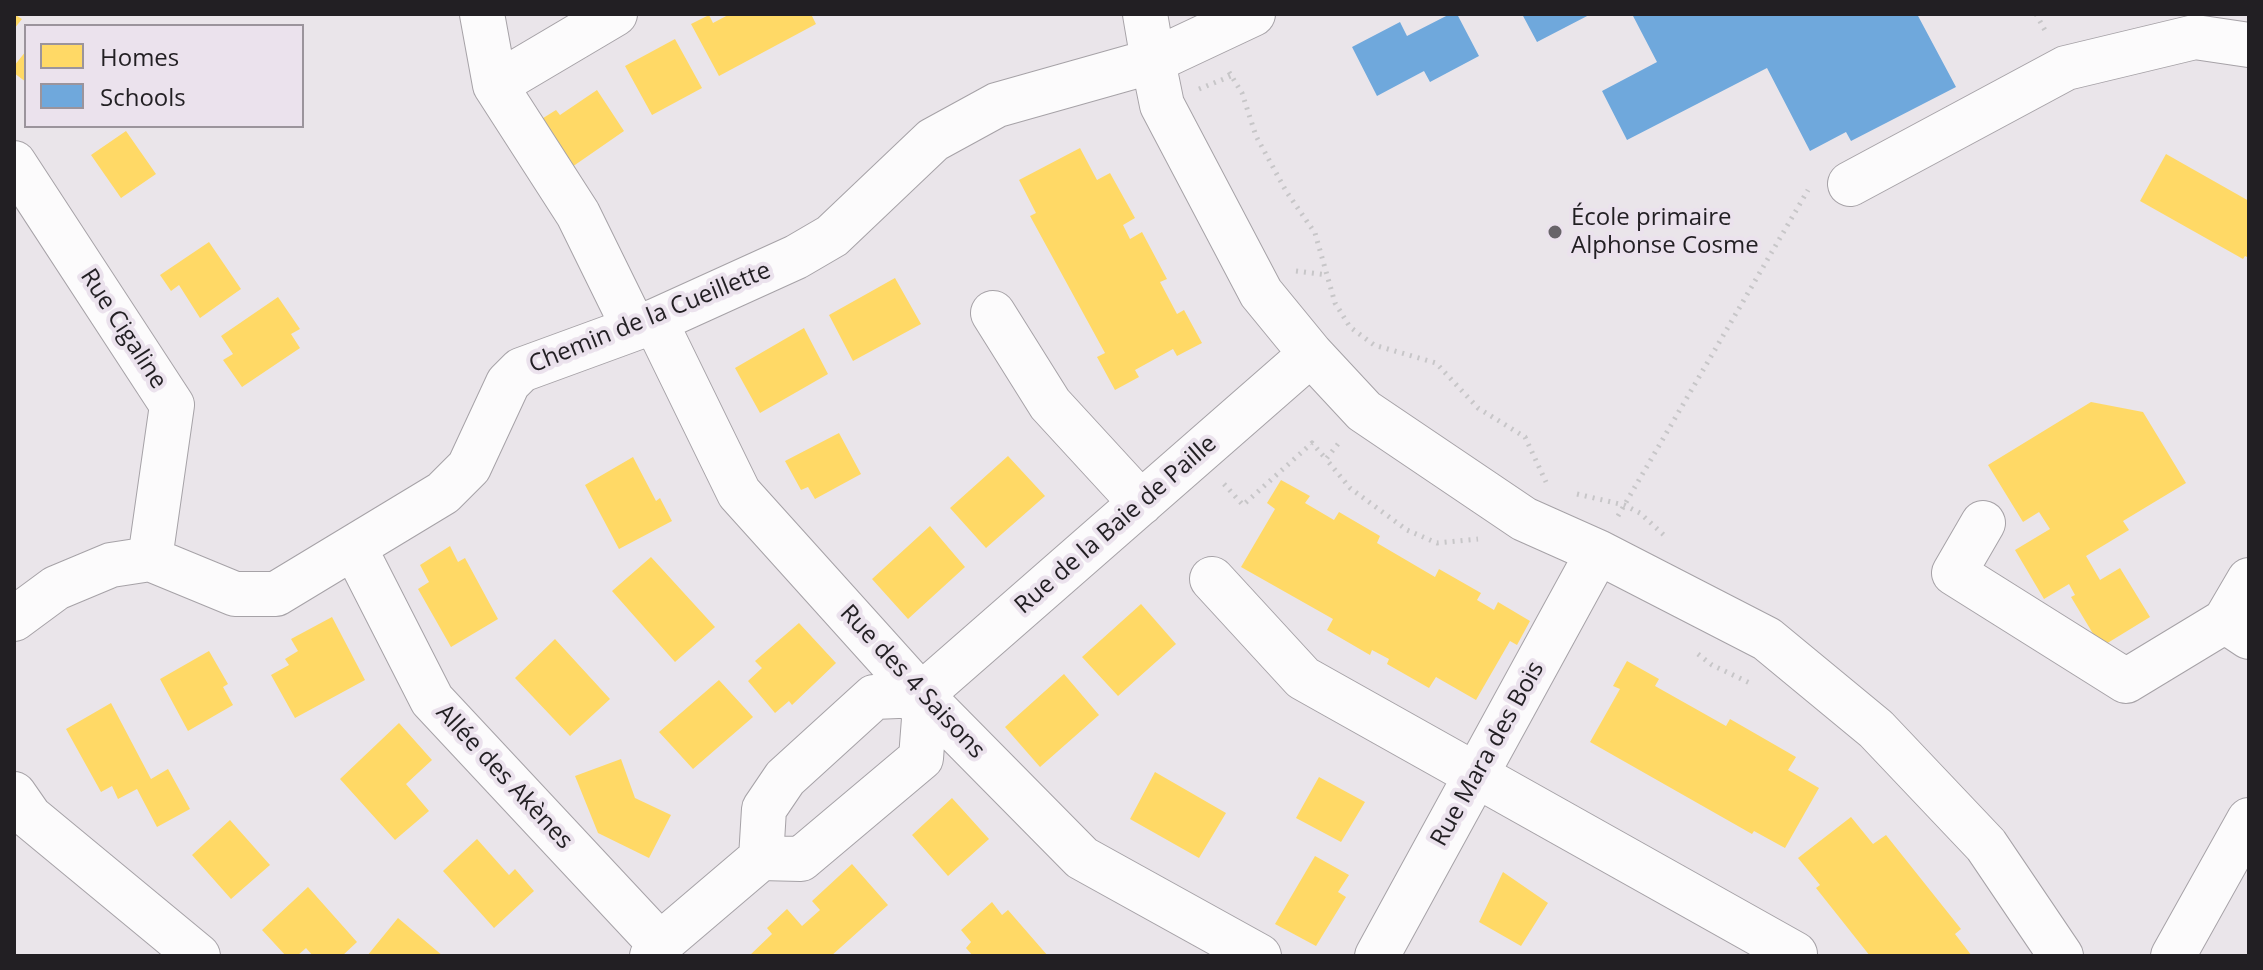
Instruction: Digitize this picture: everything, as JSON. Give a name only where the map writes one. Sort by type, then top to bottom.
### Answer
[{"type":"street","name":"Rue des 4 Saisons","points":[[482,14],[495,85],[645,324],[739,493],[921,695],[1082,858],[1259,956]]},
{"type":"street","points":[[495,85],[615,14]]},
{"type":"street","points":[[1145,14],[1162,105],[1261,293],[1311,354],[1364,411],[1524,519],[1598,552],[1767,639],[1876,729],[1986,845],[2061,956]]},
{"type":"street","name":"Chemin de la Cueillette","points":[[150,559],[235,594],[276,594],[443,493],[469,467],[508,383],[521,370],[645,324],[796,257],[832,236],[933,140],[997,105],[1153,61],[1253,14]]},
{"type":"street","points":[[1850,184],[2066,68],[2195,37],[2249,45]]},
{"type":"street","name":"Rue Cigaline","points":[[14,163],[172,405],[150,559]]},
{"type":"street","points":[[993,313],[1050,404],[1141,503]]},
{"type":"street","name":"Rue de la Baie de Paille","points":[[921,695],[1311,354]]},
{"type":"street","points":[[1983,523],[1954,573],[2126,681],[2237,629],[2249,580]]},
{"type":"street","name":"Allée des Akènes","points":[[354,547],[432,700],[656,950]]},
{"type":"street","name":"Rue Mara des Bois","points":[[1377,956],[1598,552]]},
{"type":"street","points":[[14,619],[56,588],[111,565],[150,559]]},
{"type":"street","points":[[1212,579],[1303,678],[1795,954]]},
{"type":"street","points":[[656,950],[761,858],[801,859],[921,758],[924,719],[921,695],[874,697],[785,778],[764,809],[761,858]]},
{"type":"street","points":[[14,794],[30,817],[198,956]]},
{"type":"street","points":[[2173,956],[2249,820]]},
{"type":"path","points":[[1208,35],[1242,93],[1256,136],[1286,191],[1315,233],[1335,303],[1350,327],[1374,345],[1436,363],[1478,408],[1525,437],[1548,487]]},
{"type":"path","points":[[1598,552],[1813,180],[1850,184]]},
{"type":"path","points":[[1326,459],[1364,411]]},
{"type":"path","points":[[1197,454],[1243,505],[1312,443],[1350,488],[1407,530],[1437,543],[1491,537]]},
{"type":"building: Homes","points":[[14,14],[22,19],[14,29]]},
{"type":"building: Homes","points":[[730,14],[811,14],[816,24],[719,76],[691,24],[709,15],[713,23]]},
{"type":"building: Homes","points":[[675,39],[702,88],[652,115],[625,66]]},
{"type":"building: Homes","points":[[24,54],[24,80],[14,73],[14,66]]},
{"type":"building: Homes","points":[[597,90],[624,131],[572,167],[540,120],[556,110],[560,115]]},
{"type":"building: Homes","points":[[126,131],[156,174],[121,198],[91,155]]},
{"type":"building: Homes","points":[[1080,148],[1097,180],[1110,173],[1135,218],[1123,225],[1130,239],[1142,232],[1167,279],[1160,282],[1177,314],[1184,310],[1202,343],[1177,356],[1173,349],[1135,370],[1139,377],[1115,390],[1097,357],[1105,353],[1030,216],[1036,213],[1019,180]]},
{"type":"building: Homes","points":[[2166,154],[2249,201],[2249,258],[2245,256],[2243,259],[2140,201]]},
{"type":"building: Homes","points":[[209,242],[241,289],[200,318],[179,285],[171,291],[160,275]]},
{"type":"building: Homes","points":[[895,278],[921,324],[853,361],[829,315]]},
{"type":"building: Homes","points":[[278,297],[300,329],[291,334],[300,348],[242,387],[223,360],[233,354],[221,336]]},
{"type":"building: Homes","points":[[804,328],[828,374],[760,413],[735,368]]},
{"type":"building: Homes","points":[[2091,402],[2143,412],[2186,483],[2123,521],[2129,530],[2086,556],[2100,580],[2120,568],[2150,617],[2101,647],[2071,597],[2075,595],[2069,584],[2044,599],[2015,550],[2050,529],[2039,512],[2023,522],[1988,465]]},
{"type":"building: Homes","points":[[839,433],[861,474],[815,499],[808,487],[801,490],[785,461]]},
{"type":"building: Homes","points":[[1008,456],[1045,496],[986,548],[950,508]]},
{"type":"building: Homes","points":[[633,457],[656,501],[660,498],[672,521],[619,549],[585,485]]},
{"type":"building: Homes","points":[[1281,480],[1310,496],[1305,503],[1334,520],[1339,512],[1380,536],[1377,543],[1435,577],[1439,569],[1481,593],[1477,600],[1494,610],[1498,602],[1530,621],[1517,645],[1510,641],[1476,700],[1436,677],[1429,688],[1387,664],[1389,659],[1372,650],[1370,655],[1327,630],[1333,619],[1241,567],[1275,509],[1267,503]]},
{"type":"building: Homes","points":[[930,526],[965,567],[908,619],[872,579]]},
{"type":"building: Homes","points":[[450,546],[458,562],[465,558],[498,619],[451,647],[418,589],[429,582],[420,565]]},
{"type":"building: Homes","points":[[651,557],[715,627],[675,662],[612,591]]},
{"type":"building: Homes","points":[[1141,604],[1176,644],[1118,696],[1082,657]]},
{"type":"building: Homes","points":[[332,617],[365,680],[295,718],[271,675],[289,665],[285,659],[298,651],[291,639]]},
{"type":"building: Homes","points":[[799,623],[836,663],[792,705],[789,701],[775,713],[748,681],[762,668],[755,661]]},
{"type":"building: Homes","points":[[555,639],[610,699],[570,736],[515,678]]},
{"type":"building: Homes","points":[[209,651],[228,684],[223,687],[233,705],[188,731],[160,679]]},
{"type":"building: Homes","points":[[1627,661],[1659,679],[1655,686],[1726,726],[1730,719],[1796,757],[1788,770],[1819,788],[1785,848],[1754,831],[1752,834],[1590,742],[1620,689],[1613,686]]},
{"type":"building: Homes","points":[[1064,674],[1099,715],[1040,767],[1005,727]]},
{"type":"building: Homes","points":[[719,680],[753,717],[693,769],[659,732]]},
{"type":"building: Homes","points":[[111,703],[151,779],[168,769],[190,809],[157,827],[137,789],[118,799],[112,786],[101,792],[66,729]]},
{"type":"building: Homes","points":[[399,723],[432,760],[406,784],[429,811],[395,840],[340,779]]},
{"type":"building: Homes","points":[[621,759],[635,798],[671,815],[649,858],[598,833],[575,776]]},
{"type":"building: Homes","points":[[1155,772],[1226,813],[1199,858],[1130,819]]},
{"type":"building: Homes","points":[[1319,777],[1365,802],[1341,842],[1296,818]]},
{"type":"building: Homes","points":[[952,798],[989,839],[948,876],[912,835]]},
{"type":"building: Homes","points":[[1851,817],[1873,844],[1886,835],[1961,929],[1955,934],[1972,956],[1870,956],[1816,888],[1820,885],[1798,858]]},
{"type":"building: Homes","points":[[230,820],[270,865],[231,899],[192,855]]},
{"type":"building: Homes","points":[[477,839],[509,875],[515,869],[534,891],[494,928],[443,871]]},
{"type":"building: Homes","points":[[1315,856],[1349,875],[1338,892],[1346,897],[1316,946],[1275,924]]},
{"type":"building: Homes","points":[[852,864],[888,905],[831,956],[749,956],[772,934],[767,928],[787,909],[802,926],[820,910],[812,901]]},
{"type":"building: Homes","points":[[1503,872],[1548,903],[1521,946],[1479,922]]},
{"type":"building: Homes","points":[[308,887],[357,942],[342,956],[313,956],[306,948],[297,956],[286,956],[262,930]]},
{"type":"building: Homes","points":[[992,902],[1002,915],[1008,910],[1048,956],[973,956],[966,948],[971,942],[961,930]]},
{"type":"building: Homes","points":[[398,918],[443,956],[367,956]]},
{"type":"building: Schools","points":[[1450,14],[1457,14],[1479,56],[1430,82],[1424,71],[1377,96],[1352,47],[1400,22],[1407,36]]},
{"type":"building: Schools","points":[[1522,14],[1591,14],[1537,42]]},
{"type":"building: Schools","points":[[1632,14],[1917,14],[1956,87],[1851,141],[1846,132],[1810,151],[1767,68],[1627,140],[1602,91],[1657,62]]},
{"type":"place","name":"École primaire Alphonse Cosme","points":[[1555,232]]}]
